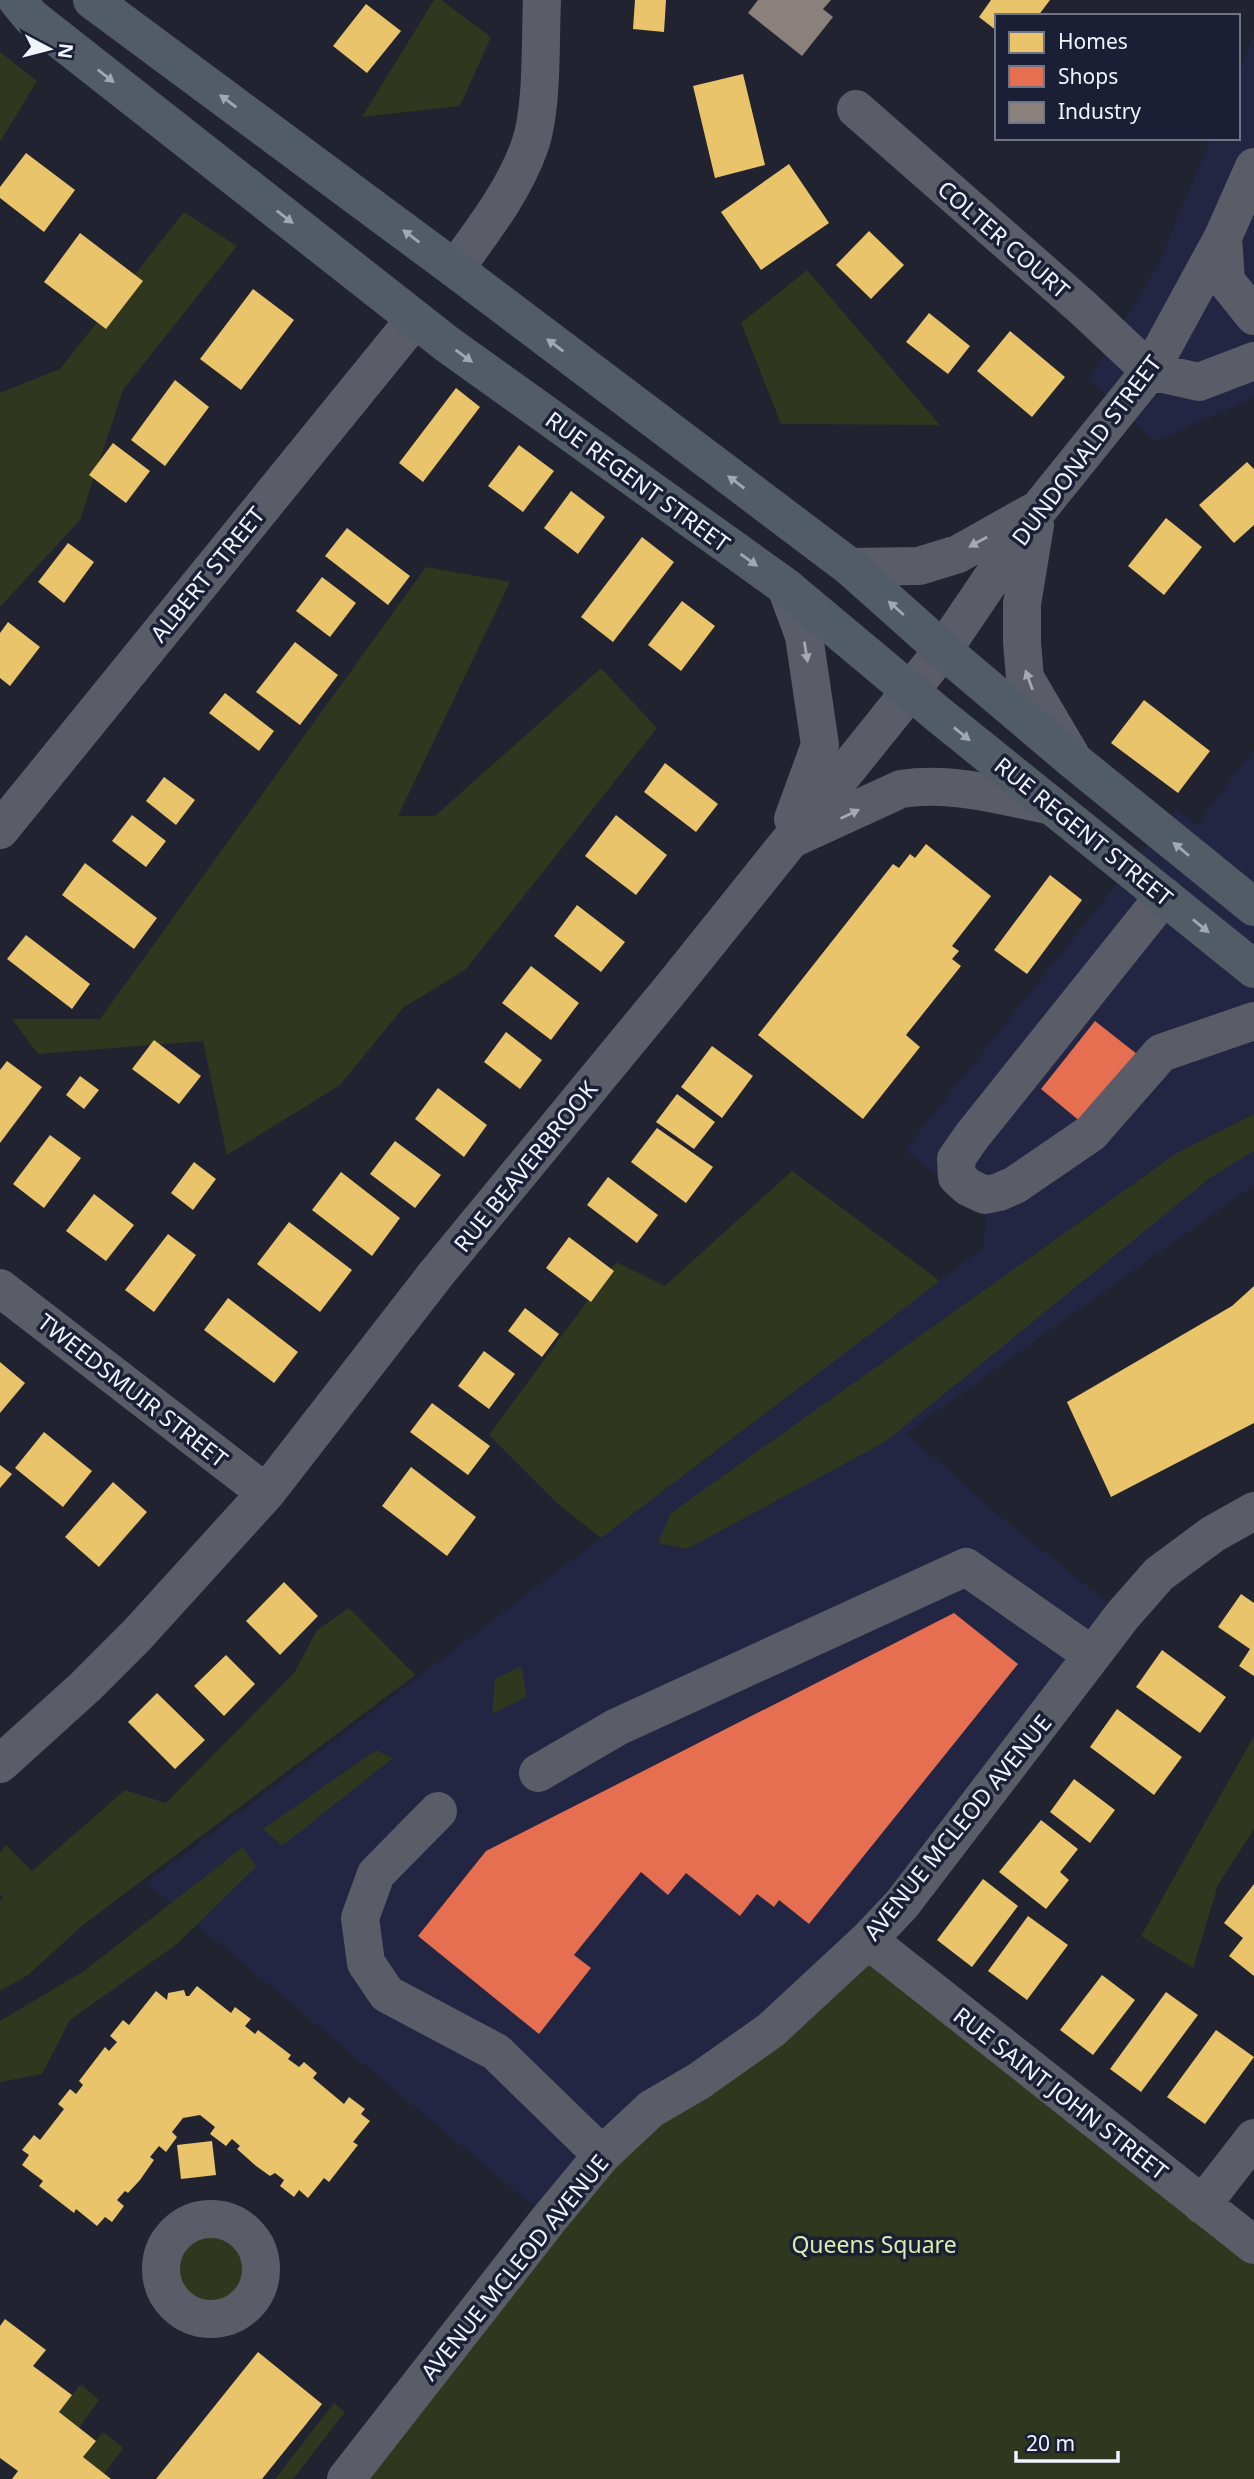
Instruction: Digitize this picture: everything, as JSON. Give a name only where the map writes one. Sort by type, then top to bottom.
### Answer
[{"type":"main road","name":"RUE REGENT STREET","points":[[17,0],[31,18],[415,319],[786,587],[909,691],[1254,969]]},
{"type":"main road","name":"RUE REGENT STREET","points":[[92,0],[455,269],[849,567],[1073,760],[1254,907]]},
{"type":"street","points":[[455,269],[513,185],[531,143],[538,97],[542,0]]},
{"type":"street","name":"COLTER COURT","points":[[856,109],[1083,308],[1150,371]]},
{"type":"street","name":"DUNDONALD STREET","points":[[909,691],[943,650],[1038,510],[1150,371],[1223,237],[1254,167]]},
{"type":"street","points":[[1223,237],[1226,281],[1254,316]]},
{"type":"street","name":"ALBERT STREET","points":[[0,830],[415,319]]},
{"type":"street","points":[[1150,371],[1199,382],[1254,361]]},
{"type":"street","points":[[849,567],[919,566],[958,554],[1038,510]]},
{"type":"street","points":[[1038,510],[1022,604],[1025,678],[1073,760]]},
{"type":"street","points":[[786,587],[804,636],[820,745],[798,800],[787,841]]},
{"type":"street","name":"RUE BEAVERBROOK","points":[[0,1765],[137,1635],[266,1493],[436,1274],[674,985],[909,691]]},
{"type":"street","points":[[787,841],[901,789],[920,786],[969,790],[1052,807]]},
{"type":"street","points":[[1164,896],[972,1136],[956,1159],[957,1177],[968,1187],[985,1195],[1015,1185],[1091,1133],[1161,1053],[1254,1021]]},
{"type":"street","name":"TWEEDSMUIR STREET","points":[[0,1288],[266,1493]]},
{"type":"street","name":"AVENUE MCLEOD AVENUE","points":[[346,2479],[602,2154],[651,2109],[699,2081],[771,2030],[868,1940],[902,1903],[1123,1615],[1159,1574],[1213,1534],[1254,1511]]},
{"type":"street","points":[[538,1773],[617,1727],[966,1567],[1093,1655]]},
{"type":"street","points":[[438,1811],[376,1874],[360,1918],[366,1963],[387,1994],[496,2052],[602,2154]]},
{"type":"street","name":"RUE SAINT JOHN STREET","points":[[868,1940],[1254,2245]]},
{"type":"street","points":[[1202,2205],[1254,2138]]},
{"type":"shaded area","points":[[1254,35],[1254,398],[1155,441],[1089,379],[1158,265],[1210,140],[1240,140],[1240,68]]},
{"type":"shaded area","points":[[1254,749],[1254,1185],[906,1433],[1001,1517],[1123,1615],[902,1903],[549,2219],[147,1883],[983,1248],[987,1218],[905,1150],[1176,809],[1197,825]]},
{"type":"green space","points":[[434,0],[441,0],[491,37],[460,106],[362,117]]},
{"type":"green space","points":[[0,52],[37,81],[0,142]]},
{"type":"green space","points":[[184,212],[237,246],[123,390],[80,520],[0,607],[0,393],[60,369]]},
{"type":"green space","points":[[807,270],[940,425],[781,424],[741,323]]},
{"type":"green space","points":[[426,567],[510,582],[398,816],[435,816],[601,668],[657,728],[466,969],[403,1008],[340,1085],[227,1155],[203,1041],[38,1054],[12,1019],[100,1019]]},
{"type":"green space","points":[[1254,1114],[1254,1151],[1210,1178],[885,1442],[687,1549],[658,1543],[671,1513],[1177,1153]]},
{"type":"green space","points":[[792,1171],[940,1281],[601,1538],[558,1504],[489,1435],[616,1262],[665,1286]]},
{"type":"green space","points":[[349,1608],[415,1675],[83,1925],[28,1975],[0,1991],[0,1901],[3,1899],[0,1895],[0,1853],[6,1845],[32,1871],[125,1790],[166,1803],[294,1673],[317,1630]]},
{"type":"green space","points":[[521,1666],[527,1697],[492,1714],[495,1679]]},
{"type":"green space","points":[[1254,1736],[1254,1829],[1218,1885],[1193,1968],[1141,1936]]},
{"type":"green space","points":[[376,1750],[393,1758],[282,1846],[263,1829]]},
{"type":"green space","points":[[243,1847],[256,1867],[177,1944],[70,2020],[42,2074],[0,2082],[0,2021],[84,1971]]},
{"type":"green space","name":"Queens Square","points":[[868,1940],[1254,2245],[1254,2479],[346,2479],[549,2219]]},
{"type":"green space","points":[[211,2237],[229,2243],[237,2251],[243,2269],[237,2287],[229,2295],[211,2301],[193,2295],[185,2287],[179,2269],[185,2251],[193,2243]]},
{"type":"green space","points":[[82,2385],[99,2400],[79,2428],[59,2412]]},
{"type":"green space","points":[[334,2403],[345,2412],[293,2479],[275,2479]]},
{"type":"green space","points":[[105,2433],[122,2447],[122,2450],[104,2474],[83,2457],[101,2434]]},
{"type":"building: Homes","points":[[635,0],[666,0],[664,32],[633,29]]},
{"type":"building: Homes","points":[[991,0],[1050,0],[1040,14],[995,14],[995,29],[979,17]]},
{"type":"building: Homes","points":[[366,4],[401,31],[367,73],[333,46]]},
{"type":"building: Homes","points":[[743,74],[765,165],[715,178],[693,86]]},
{"type":"building: Homes","points":[[26,153],[75,190],[44,232],[0,198],[0,187]]},
{"type":"building: Homes","points":[[789,164],[829,223],[761,270],[721,212]]},
{"type":"building: Homes","points":[[869,231],[904,265],[871,299],[836,265]]},
{"type":"building: Homes","points":[[80,233],[143,281],[106,329],[44,282]]},
{"type":"building: Homes","points":[[253,289],[294,320],[241,390],[200,359]]},
{"type":"building: Homes","points":[[929,313],[970,346],[948,374],[906,342]]},
{"type":"building: Homes","points":[[1010,331],[1065,377],[1032,417],[977,371]]},
{"type":"building: Homes","points":[[175,380],[209,407],[165,466],[131,440]]},
{"type":"building: Homes","points":[[456,388],[480,407],[423,482],[399,463]]},
{"type":"building: Homes","points":[[113,443],[150,471],[126,503],[89,475]]},
{"type":"building: Homes","points":[[519,445],[554,471],[523,512],[488,486]]},
{"type":"building: Homes","points":[[1247,462],[1254,469],[1254,525],[1234,543],[1199,505]]},
{"type":"building: Homes","points":[[571,491],[605,517],[578,554],[544,528]]},
{"type":"building: Homes","points":[[1166,518],[1202,547],[1164,595],[1128,566]]},
{"type":"building: Homes","points":[[347,528],[410,576],[388,605],[325,556]]},
{"type":"building: Homes","points":[[642,537],[674,562],[613,642],[581,617]]},
{"type":"building: Homes","points":[[68,543],[94,562],[64,603],[38,582]]},
{"type":"building: Homes","points":[[322,577],[356,603],[330,637],[296,611]]},
{"type":"building: Homes","points":[[682,601],[715,626],[681,671],[648,645]]},
{"type":"building: Homes","points":[[8,622],[40,647],[10,686],[0,678],[0,633]]},
{"type":"building: Homes","points":[[295,642],[338,675],[300,725],[256,692]]},
{"type":"building: Homes","points":[[225,693],[274,731],[259,751],[209,713]]},
{"type":"building: Homes","points":[[1144,700],[1210,751],[1178,793],[1111,743]]},
{"type":"building: Homes","points":[[665,763],[718,804],[696,832],[644,792]]},
{"type":"building: Homes","points":[[164,777],[195,800],[176,825],[146,801]]},
{"type":"building: Homes","points":[[132,815],[166,841],[146,867],[112,841]]},
{"type":"building: Homes","points":[[616,815],[667,855],[636,895],[585,856]]},
{"type":"building: Homes","points":[[926,844],[991,896],[952,946],[959,951],[952,959],[961,966],[906,1035],[920,1047],[863,1119],[758,1035],[893,864],[899,868],[910,854],[915,858]]},
{"type":"building: Homes","points":[[85,863],[157,918],[134,949],[62,895]]},
{"type":"building: Homes","points":[[1050,875],[1082,900],[1027,974],[994,950]]},
{"type":"building: Homes","points":[[577,905],[625,942],[601,972],[554,936]]},
{"type":"building: Homes","points":[[26,935],[90,984],[72,1009],[7,959]]},
{"type":"building: Homes","points":[[531,966],[579,1003],[551,1040],[502,1003]]},
{"type":"building: Homes","points":[[506,1032],[542,1060],[520,1089],[484,1062]]},
{"type":"building: Homes","points":[[154,1040],[201,1076],[179,1104],[132,1069]]},
{"type":"building: Homes","points":[[712,1046],[753,1076],[722,1118],[681,1087]]},
{"type":"building: Homes","points":[[7,1061],[42,1087],[0,1143],[0,1070]]},
{"type":"building: Homes","points":[[80,1076],[99,1090],[84,1109],[66,1095]]},
{"type":"building: Homes","points":[[438,1088],[487,1125],[464,1157],[415,1119]]},
{"type":"building: Homes","points":[[677,1094],[715,1122],[694,1149],[656,1122]]},
{"type":"building: Homes","points":[[657,1128],[713,1167],[686,1203],[631,1162]]},
{"type":"building: Homes","points":[[50,1135],[81,1158],[44,1208],[13,1184]]},
{"type":"building: Homes","points":[[395,1141],[441,1175],[415,1208],[370,1174]]},
{"type":"building: Homes","points":[[194,1162],[216,1179],[193,1210],[171,1193]]},
{"type":"building: Homes","points":[[341,1172],[400,1218],[372,1256],[312,1210]]},
{"type":"building: Homes","points":[[608,1177],[658,1215],[637,1243],[587,1205]]},
{"type":"building: Homes","points":[[94,1194],[134,1225],[106,1261],[66,1231]]},
{"type":"building: Homes","points":[[289,1222],[352,1270],[320,1312],[257,1264]]},
{"type":"building: Homes","points":[[168,1234],[196,1255],[154,1312],[125,1290]]},
{"type":"building: Homes","points":[[569,1237],[614,1271],[591,1302],[546,1268]]},
{"type":"building: Homes","points":[[1254,1286],[1254,1423],[1111,1497],[1067,1402],[1232,1306]]},
{"type":"building: Homes","points":[[228,1298],[298,1352],[274,1383],[204,1330]]},
{"type":"building: Homes","points":[[525,1308],[559,1334],[542,1357],[508,1331]]},
{"type":"building: Homes","points":[[484,1351],[515,1374],[489,1409],[458,1386]]},
{"type":"building: Homes","points":[[0,1362],[25,1383],[0,1413]]},
{"type":"building: Homes","points":[[432,1403],[490,1446],[468,1475],[410,1432]]},
{"type":"building: Homes","points":[[44,1432],[92,1471],[63,1507],[15,1468]]},
{"type":"building: Homes","points":[[0,1465],[12,1474],[0,1488]]},
{"type":"building: Homes","points":[[411,1467],[476,1517],[447,1556],[382,1506]]},
{"type":"building: Homes","points":[[113,1482],[147,1512],[99,1567],[65,1537]]},
{"type":"building: Homes","points":[[284,1582],[318,1616],[280,1655],[246,1621]]},
{"type":"building: Homes","points":[[1241,1594],[1254,1603],[1254,1676],[1239,1666],[1250,1649],[1218,1627]]},
{"type":"building: Homes","points":[[1162,1650],[1226,1697],[1200,1733],[1136,1687]]},
{"type":"building: Homes","points":[[226,1655],[255,1684],[224,1716],[194,1686]]},
{"type":"building: Homes","points":[[157,1693],[205,1740],[175,1769],[128,1722]]},
{"type":"building: Homes","points":[[1117,1709],[1182,1757],[1154,1795],[1090,1747]]},
{"type":"building: Homes","points":[[1074,1779],[1115,1810],[1090,1843],[1050,1812]]},
{"type":"building: Homes","points":[[1041,1820],[1078,1849],[1060,1872],[1069,1880],[1046,1909],[999,1872]]},
{"type":"building: Homes","points":[[983,1879],[1018,1906],[972,1967],[937,1940]]},
{"type":"building: Homes","points":[[1254,1884],[1254,1976],[1229,1956],[1243,1938],[1224,1923]]},
{"type":"building: Homes","points":[[1028,1916],[1068,1945],[1027,2000],[988,1971]]},
{"type":"building: Homes","points":[[1102,1975],[1135,2000],[1093,2055],[1060,2030]]},
{"type":"building: Homes","points":[[197,1986],[231,2013],[235,2007],[251,2019],[245,2026],[255,2034],[258,2030],[291,2055],[288,2059],[299,2067],[304,2062],[317,2073],[313,2078],[344,2104],[349,2097],[365,2109],[361,2114],[370,2121],[353,2142],[358,2145],[329,2182],[324,2178],[308,2198],[299,2190],[294,2197],[280,2186],[284,2180],[275,2173],[270,2176],[256,2166],[237,2149],[240,2146],[232,2139],[226,2146],[210,2134],[215,2127],[200,2115],[183,2118],[172,2132],[177,2137],[166,2152],[159,2146],[150,2157],[154,2160],[140,2180],[117,2200],[124,2206],[112,2222],[105,2217],[97,2226],[76,2209],[74,2213],[39,2186],[43,2181],[22,2165],[29,2155],[22,2150],[34,2135],[40,2140],[64,2109],[58,2104],[70,2089],[76,2094],[83,2085],[79,2081],[105,2047],[109,2051],[117,2042],[110,2036],[123,2020],[129,2025],[156,1991],[167,2000],[168,1993],[184,1990],[186,1996],[189,1996]]},
{"type":"building: Homes","points":[[1166,1992],[1198,2015],[1141,2092],[1110,2069]]},
{"type":"building: Homes","points":[[1216,2030],[1254,2057],[1205,2124],[1167,2097]]},
{"type":"building: Homes","points":[[212,2141],[216,2175],[181,2179],[177,2145]]},
{"type":"building: Homes","points":[[5,2319],[46,2350],[33,2366],[72,2395],[59,2412],[96,2441],[83,2457],[111,2479],[12,2479],[18,2471],[0,2458],[0,2326]]},
{"type":"building: Homes","points":[[258,2352],[322,2404],[307,2423],[262,2479],[156,2479]]},
{"type":"building: Shops","points":[[1095,1021],[1142,1058],[1087,1127],[1041,1089]]},
{"type":"building: Shops","points":[[954,1613],[1018,1664],[809,1924],[779,1900],[774,1907],[757,1894],[740,1916],[686,1873],[668,1895],[641,1872],[574,1955],[591,1968],[539,2034],[418,1936],[486,1851]]},
{"type":"building: Industry","points":[[758,0],[831,0],[823,9],[833,17],[802,56],[748,13]]}]
